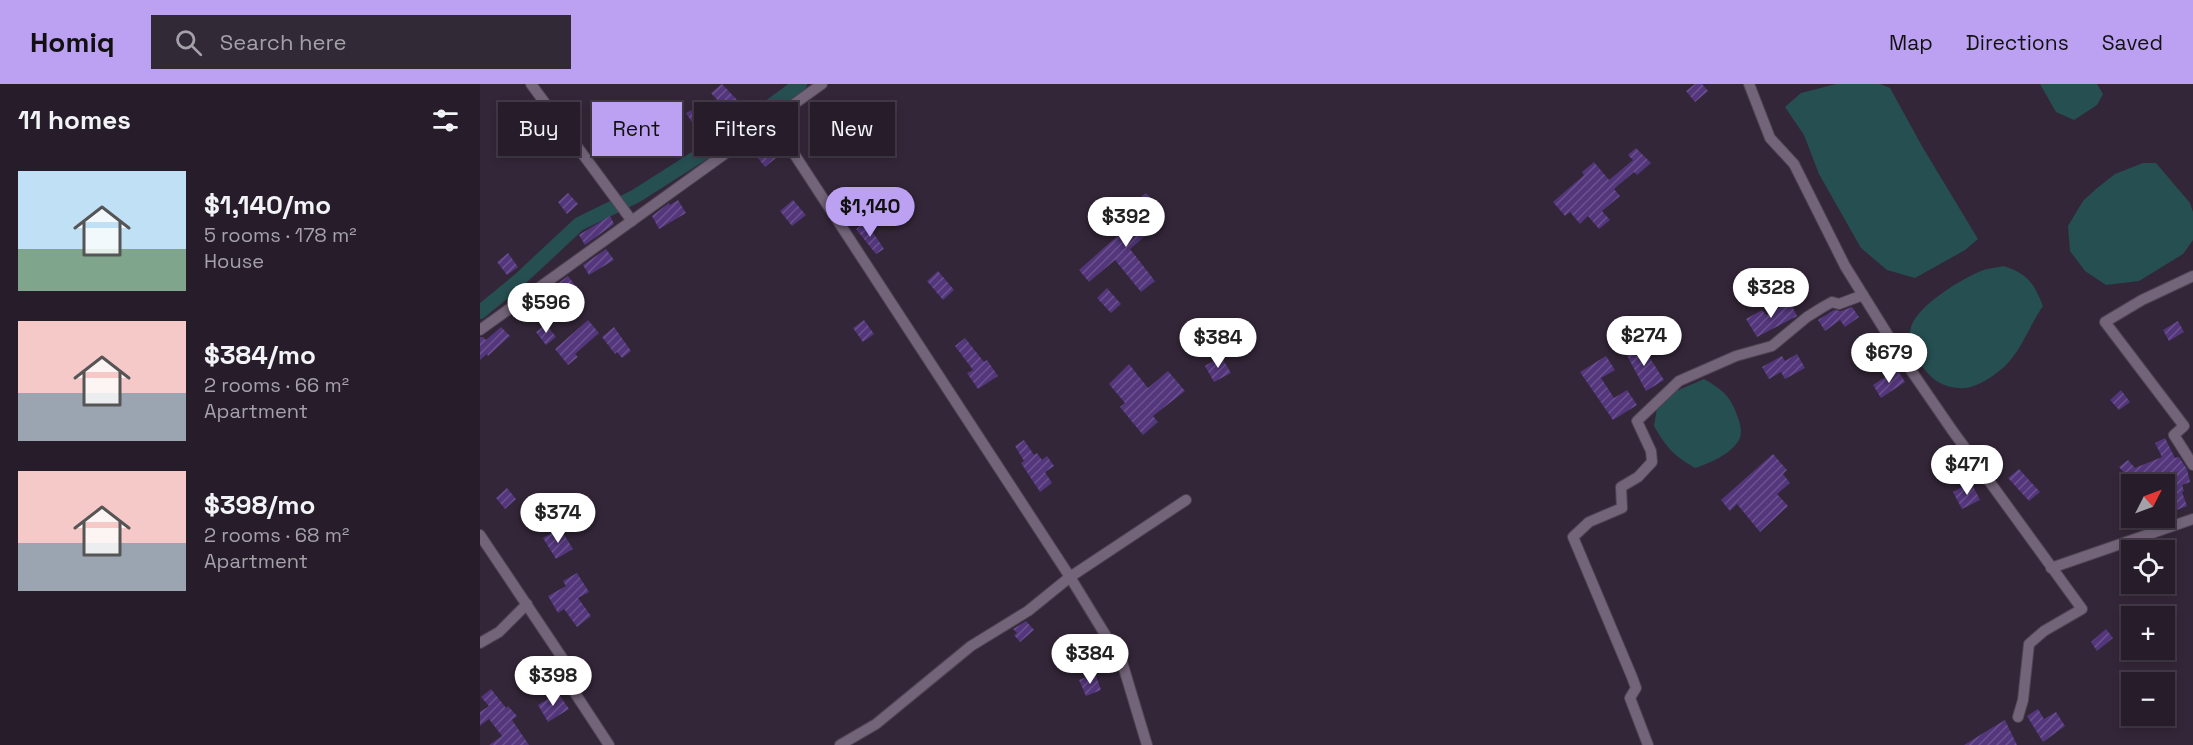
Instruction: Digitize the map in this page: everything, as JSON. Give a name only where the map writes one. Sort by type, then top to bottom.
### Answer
[{"type":"street","points":[[531,84],[632,221]]},
{"type":"street","points":[[797,102],[822,84]]},
{"type":"street","points":[[1749,84],[1770,138],[1794,164],[1845,266],[1863,295],[1945,421],[2082,609],[2044,631],[2029,644],[2023,700],[2018,717]]},
{"type":"street","points":[[480,330],[722,156]]},
{"type":"street","points":[[795,156],[1070,577],[1122,662],[1147,745]]},
{"type":"street","points":[[2193,276],[2142,300],[2105,322],[2184,426],[2174,435],[2193,465]]},
{"type":"street","points":[[1648,745],[1630,698],[1636,688],[1573,537],[1589,522],[1622,508],[1622,487],[1638,477],[1652,462],[1651,452],[1637,421],[1679,381],[1736,356],[1772,346],[1823,307],[1832,302],[1839,303],[1863,295]]},
{"type":"street","points":[[840,745],[876,724],[971,646],[1028,611],[1070,577],[1186,500]]},
{"type":"street","points":[[2051,568],[2193,519]]},
{"type":"street","points":[[480,535],[567,665],[571,687],[609,745]]},
{"type":"street","points":[[480,643],[499,632],[527,604]]},
{"type":"shaded area","points":[[1836,84],[1880,84],[1890,88],[1978,239],[1965,250],[1915,278],[1887,270],[1861,248],[1819,174],[1804,135],[1785,107],[1801,93]]},
{"type":"shaded area","points":[[2040,84],[2097,84],[2103,94],[2097,105],[2074,120],[2056,112]]},
{"type":"shaded area","points":[[2143,163],[2156,163],[2190,203],[2193,212],[2193,240],[2183,254],[2139,281],[2106,285],[2085,271],[2070,251],[2068,226],[2083,201],[2096,189],[2115,174]]},
{"type":"shaded area","points":[[2003,266],[2018,272],[2029,280],[2043,306],[2016,353],[1995,374],[1977,385],[1965,388],[1951,387],[1938,382],[1921,365],[1913,350],[1910,334],[1915,319],[1931,302],[1962,280],[1986,269]]},
{"type":"shaded area","points":[[1704,379],[1723,392],[1730,401],[1741,432],[1739,440],[1726,454],[1695,468],[1671,450],[1654,426],[1657,408],[1674,392]]},
{"type":"building","points":[[722,84],[738,101],[719,102],[711,93]]},
{"type":"building","points":[[1695,84],[1702,84],[1708,91],[1695,102],[1686,91]]},
{"type":"building","points":[[694,109],[694,125],[686,113]]},
{"type":"building","points":[[1636,148],[1651,163],[1637,175],[1634,172],[1614,189],[1620,196],[1602,211],[1610,220],[1599,229],[1588,216],[1580,224],[1570,212],[1565,216],[1553,202],[1584,175],[1582,172],[1594,162],[1609,180],[1633,160],[1628,155]]},
{"type":"building","points":[[756,156],[774,156],[776,158],[765,167]]},
{"type":"building","points":[[568,193],[578,204],[567,214],[558,202]]},
{"type":"building","points":[[1146,193],[1159,208],[1143,222],[1151,231],[1130,249],[1155,281],[1141,292],[1115,260],[1089,282],[1079,270],[1123,231],[1121,229],[1139,213],[1132,205]]},
{"type":"building","points":[[678,200],[686,213],[659,229],[652,216],[669,203],[670,205]]},
{"type":"building","points":[[793,200],[806,215],[792,226],[780,211]]},
{"type":"building","points":[[610,216],[614,224],[585,245],[579,235]]},
{"type":"building","points":[[866,222],[884,249],[876,254],[856,229]]},
{"type":"building","points":[[606,249],[614,260],[589,275],[583,265]]},
{"type":"building","points":[[508,253],[518,267],[507,275],[497,262]]},
{"type":"building","points":[[938,271],[954,290],[943,300],[927,281]]},
{"type":"building","points":[[568,276],[577,288],[545,313],[535,300]]},
{"type":"building","points":[[1107,288],[1121,304],[1111,313],[1097,298]]},
{"type":"building","points":[[1790,302],[1797,316],[1757,337],[1746,319],[1762,310],[1766,315]]},
{"type":"building","points":[[1852,307],[1859,317],[1845,327],[1840,320],[1825,331],[1818,320],[1834,310],[1841,311]]},
{"type":"building","points":[[588,320],[599,333],[575,354],[578,357],[568,365],[555,349]]},
{"type":"building","points":[[864,320],[874,334],[863,342],[853,328]]},
{"type":"building","points":[[2178,321],[2184,332],[2169,341],[2163,330]]},
{"type":"building","points":[[546,324],[556,337],[546,345],[536,332]]},
{"type":"building","points":[[501,327],[510,336],[488,356],[487,354],[480,360],[480,337],[486,340]]},
{"type":"building","points":[[614,327],[631,351],[622,358],[617,352],[615,354],[602,337]]},
{"type":"building","points":[[965,338],[984,362],[987,360],[998,376],[978,389],[967,373],[973,370],[955,346]]},
{"type":"building","points":[[1867,338],[1878,352],[1867,360],[1856,345]]},
{"type":"building","points":[[1632,343],[1637,353],[1644,349],[1664,380],[1646,391],[1623,348]]},
{"type":"building","points":[[1797,354],[1805,368],[1785,379],[1781,372],[1769,379],[1762,367],[1782,356],[1785,361]]},
{"type":"building","points":[[1221,356],[1231,373],[1214,382],[1205,366]]},
{"type":"building","points":[[1606,356],[1615,370],[1601,378],[1614,398],[1627,390],[1637,405],[1613,420],[1580,372]]},
{"type":"building","points":[[1129,364],[1148,388],[1168,371],[1185,391],[1153,416],[1158,422],[1143,435],[1120,407],[1125,403],[1109,384]]},
{"type":"building","points":[[1897,369],[1905,382],[1881,398],[1873,385]]},
{"type":"building","points":[[2121,390],[2130,402],[2119,410],[2110,400]]},
{"type":"building","points":[[2165,438],[2175,458],[2179,457],[2187,469],[2190,482],[2182,485],[2184,491],[2182,492],[2187,506],[2175,511],[2175,474],[2125,474],[2119,467],[2128,460],[2135,468],[2162,457],[2155,443]]},
{"type":"building","points":[[1024,440],[1034,455],[1037,453],[1042,460],[1047,456],[1054,466],[1045,472],[1052,483],[1040,492],[1021,463],[1024,461],[1015,446]]},
{"type":"building","points":[[1773,454],[1787,470],[1783,474],[1790,483],[1777,494],[1788,506],[1760,532],[1737,504],[1730,511],[1721,500]]},
{"type":"building","points":[[2019,469],[2040,492],[2029,501],[2008,478]]},
{"type":"building","points":[[1971,482],[1980,500],[1962,509],[1953,492]]},
{"type":"building","points":[[507,488],[516,499],[505,509],[496,498]]},
{"type":"building","points":[[560,528],[573,549],[556,559],[543,538]]},
{"type":"building","points":[[577,573],[589,592],[578,598],[591,616],[577,627],[564,609],[558,613],[548,596],[566,586],[563,581]]},
{"type":"building","points":[[1026,621],[1034,630],[1020,642],[1014,635],[1017,633],[1013,629]]},
{"type":"building","points":[[2106,629],[2113,638],[2097,651],[2091,642]]},
{"type":"building","points":[[1095,673],[1101,690],[1086,696],[1079,680]]},
{"type":"building","points":[[491,689],[506,708],[508,706],[517,716],[512,720],[529,745],[489,745],[502,736],[489,719],[480,726],[480,712],[489,706],[481,697]]},
{"type":"building","points":[[558,693],[569,709],[548,722],[538,705]]},
{"type":"building","points":[[2038,709],[2044,719],[2056,712],[2065,726],[2043,742],[2027,716]]},
{"type":"building","points":[[2005,720],[2017,745],[1964,745],[1990,729]]},
{"type":"waterway","points":[[480,312],[518,281],[579,224],[636,196],[727,138],[800,84]]}]
